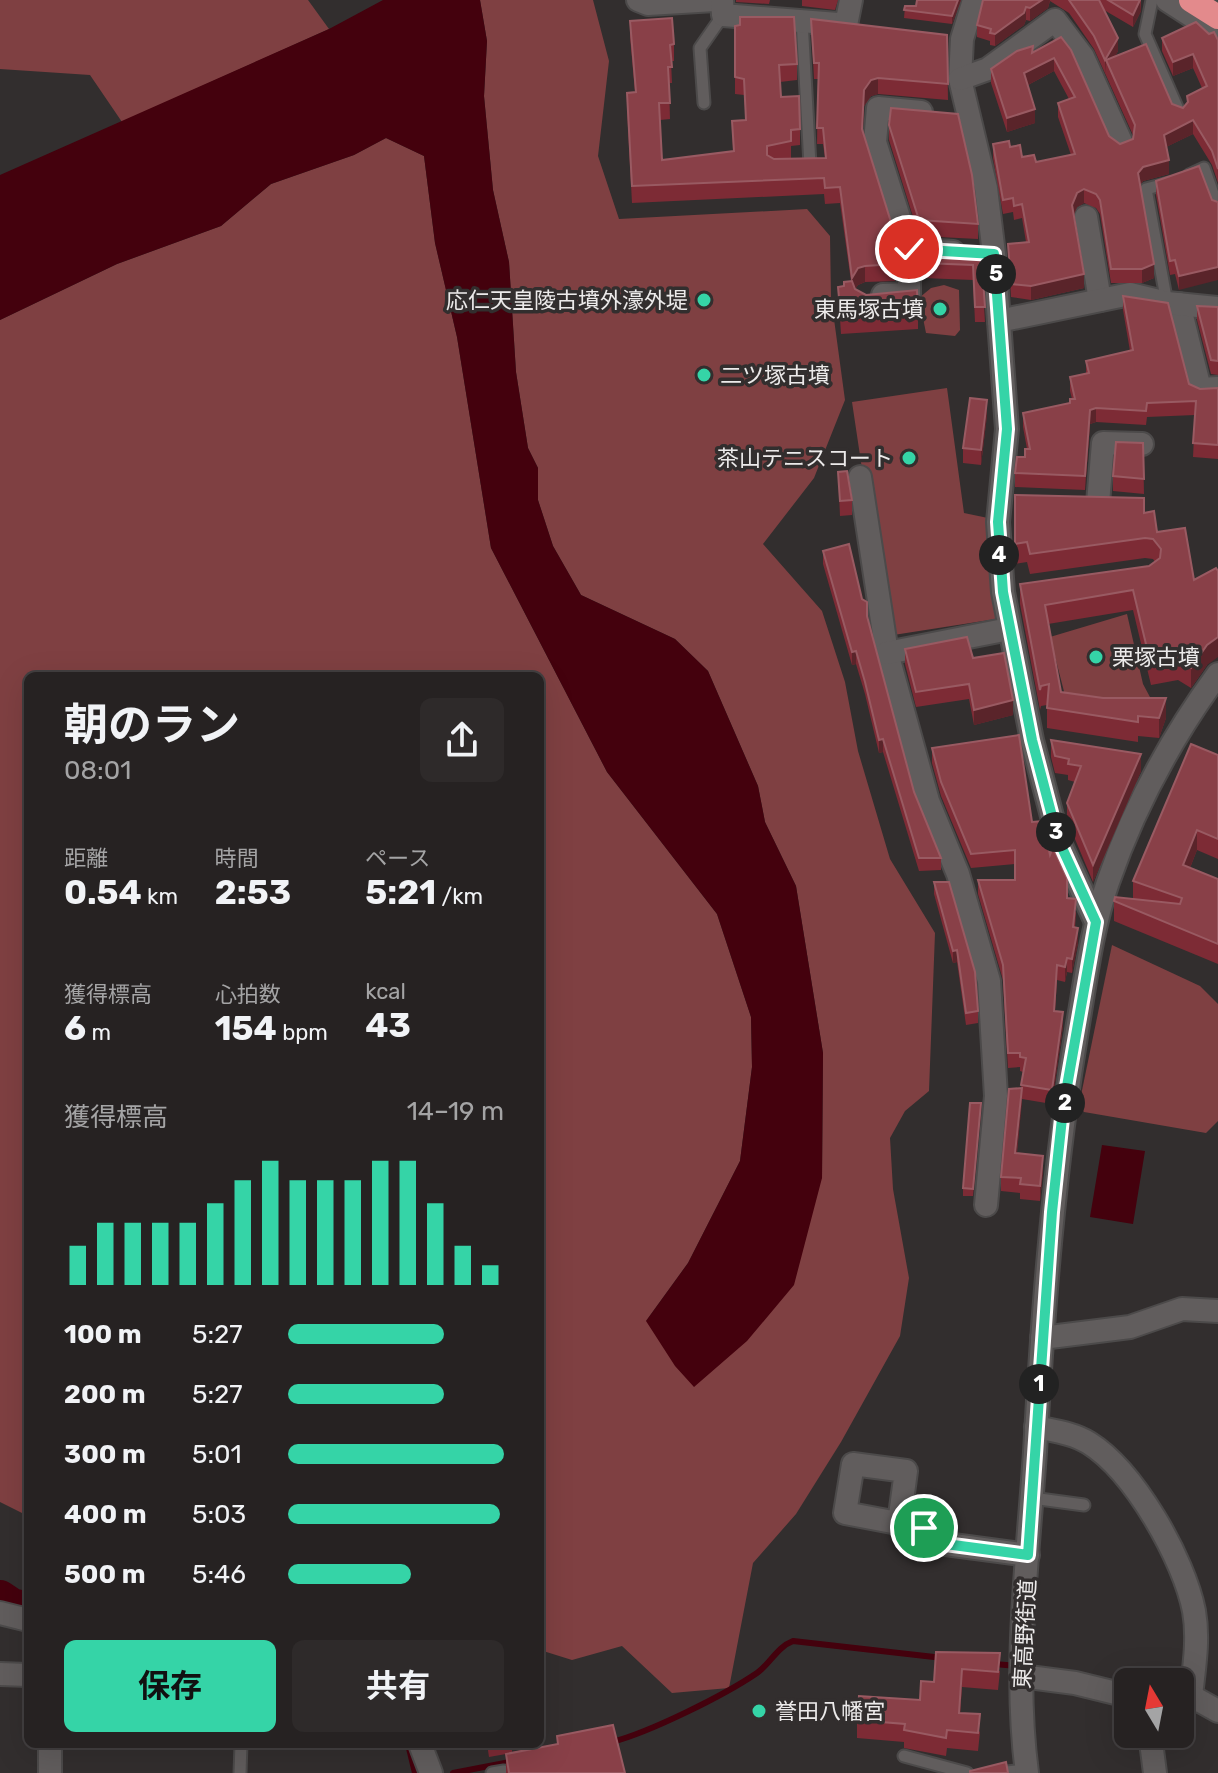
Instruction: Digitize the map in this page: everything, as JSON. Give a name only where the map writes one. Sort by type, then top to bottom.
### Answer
[{"type":"highway","points":[[1191,0],[1218,17]]},
{"type":"street","points":[[638,0],[648,4],[720,5],[875,29]]},
{"type":"street","points":[[846,25],[851,0]]},
{"type":"street","points":[[974,0],[962,39],[960,79],[986,188],[994,254],[1007,429],[999,500],[1003,592],[1032,740],[1058,839],[1096,922]]},
{"type":"street","points":[[1167,0],[1218,33]]},
{"type":"street","points":[[960,79],[988,69],[1055,20],[1083,57],[1122,144]]},
{"type":"street","points":[[933,36],[962,39]]},
{"type":"street","points":[[866,296],[909,294],[909,249],[875,142],[878,108],[969,116]]},
{"type":"street","points":[[1086,217],[1100,300]]},
{"type":"street","points":[[909,249],[994,254]]},
{"type":"street","points":[[999,321],[1130,294],[1173,304],[1218,308]]},
{"type":"street","points":[[1173,304],[1200,389],[1218,388]]},
{"type":"street","points":[[1098,503],[1103,443],[1142,444]]},
{"type":"street","points":[[860,477],[887,653],[928,801],[958,874],[989,981],[996,1096],[986,1205]]},
{"type":"street","points":[[999,500],[1027,501]]},
{"type":"street","points":[[1070,502],[1124,505]]},
{"type":"street","points":[[1003,592],[1032,588]]},
{"type":"street","points":[[887,653],[1009,629]]},
{"type":"street","name":"東高野街道","points":[[1027,1771],[1022,1670],[1028,1555],[1042,1338],[1063,1109],[1096,922],[1124,837],[1162,760],[1218,674]]},
{"type":"street","points":[[1032,740],[1061,744]]},
{"type":"street","points":[[1133,756],[1162,760]]},
{"type":"street","points":[[1042,1338],[1130,1327],[1182,1309],[1218,1311]]},
{"type":"street","points":[[1036,1427],[1088,1442],[1113,1462],[1139,1492],[1187,1585],[1194,1611],[1196,1637],[1191,1668]]},
{"type":"street","points":[[899,1523],[924,1528],[938,1543],[1028,1555]]},
{"type":"street","points":[[0,1613],[24,1619]]},
{"type":"street","points":[[1022,1670],[1114,1693]]},
{"type":"street","points":[[0,1674],[24,1675]]},
{"type":"street","points":[[1194,1701],[1218,1711]]},
{"type":"street","points":[[50,1748],[50,1773]]},
{"type":"street","points":[[422,1748],[431,1773]]},
{"type":"street","points":[[1152,1748],[1155,1773]]},
{"type":"lane","points":[[1152,0],[1145,34],[1180,114]]},
{"type":"lane","points":[[704,103],[700,48],[720,5]]},
{"type":"lane","points":[[786,167],[810,165],[802,20]]},
{"type":"lane","points":[[1173,304],[1146,189],[1177,181],[1204,168],[1218,208]]},
{"type":"lane","points":[[1032,1498],[1084,1505]]},
{"type":"lane","points":[[240,1773],[241,1748]]},
{"type":"lane","points":[[904,1756],[967,1773]]},
{"type":"lane","points":[[997,1773],[1027,1771]]},
{"type":"shaded area","points":[[0,0],[308,0],[329,29],[122,122],[90,75],[0,69]]},
{"type":"shaded area","points":[[383,0],[480,0],[487,41],[484,96],[493,190],[509,262],[516,372],[528,448],[538,468],[538,500],[553,546],[581,595],[675,639],[708,671],[758,786],[765,822],[796,886],[823,1053],[822,1178],[794,1285],[747,1341],[694,1387],[675,1366],[646,1321],[688,1263],[740,1161],[752,1067],[751,1017],[717,914],[607,772],[491,548],[457,337],[435,243],[424,156],[386,138],[354,155],[271,184],[221,226],[117,264],[0,320],[0,175],[329,29]]},
{"type":"shaded area","points":[[480,0],[593,0],[609,61],[598,156],[619,219],[807,209],[830,236],[831,297],[845,400],[814,478],[763,544],[822,611],[845,682],[858,751],[890,859],[935,933],[929,1091],[905,1111],[890,1138],[893,1189],[909,1278],[900,1336],[841,1442],[796,1514],[753,1563],[729,1688],[672,1693],[622,1646],[572,1660],[544,1651],[544,672],[24,672],[24,1514],[0,1502],[0,320],[117,264],[221,226],[271,184],[354,155],[386,138],[424,156],[435,243],[457,337],[491,548],[607,772],[717,914],[751,1017],[752,1067],[740,1161],[688,1263],[646,1321],[822,1178],[823,1053],[796,886],[765,822],[758,786],[708,671],[675,639],[581,595],[553,546],[538,500],[538,468],[528,448],[516,372],[509,262],[493,190],[484,96],[487,41]]},
{"type":"shaded area","points":[[944,285],[959,290],[960,330],[955,336],[926,333],[919,298],[931,288]]},
{"type":"shaded area","name":"茶山テニスコート","points":[[947,388],[964,513],[988,518],[996,619],[887,636],[852,402]]},
{"type":"shaded area","points":[[1127,614],[1143,684],[1158,712],[1068,707],[1050,637]]},
{"type":"shaded area","points":[[1112,945],[1200,986],[1218,1004],[1218,1121],[1206,1133],[1084,1112],[1079,1105]]},
{"type":"shaded area","points":[[1102,1145],[1145,1151],[1133,1224],[1090,1217]]},
{"type":"building","points":[[917,0],[958,0],[952,16],[904,10],[905,6],[916,6]]},
{"type":"building","points":[[983,0],[1042,0],[1030,8],[1026,7],[1024,13],[995,34],[990,33],[991,29],[977,25]]},
{"type":"building","points":[[1069,0],[1099,0],[1118,38],[1105,60],[1094,36]]},
{"type":"building","points":[[1108,0],[1140,0],[1133,15]]},
{"type":"building","points":[[740,17],[794,17],[797,64],[779,65],[781,97],[799,96],[800,129],[791,130],[791,141],[767,146],[767,155],[774,159],[826,158],[823,128],[817,128],[819,63],[814,63],[811,19],[947,35],[948,84],[878,78],[871,80],[864,90],[862,129],[895,235],[895,264],[858,268],[852,278],[840,187],[825,188],[824,178],[632,186],[627,93],[636,92],[630,21],[672,18],[674,44],[670,45],[672,67],[668,67],[670,103],[659,103],[662,160],[734,151],[732,121],[746,120],[744,79],[735,77],[735,26],[740,25]]},
{"type":"building","points":[[1196,22],[1209,34],[1214,32],[1218,40],[1218,169],[1212,151],[1193,120],[1164,135],[1169,160],[1143,167],[1138,173],[1154,264],[1142,269],[1111,269],[1100,200],[1096,194],[1084,189],[1077,193],[1072,205],[1084,274],[1031,286],[1011,284],[1008,244],[1029,242],[1022,204],[1014,206],[1013,198],[1003,200],[993,144],[1009,141],[1010,147],[1020,145],[1022,157],[1034,155],[1036,162],[1075,154],[1058,103],[1075,97],[1054,58],[1024,73],[1035,109],[1007,118],[991,69],[1017,51],[1033,46],[1032,53],[1061,37],[1071,50],[1109,136],[1120,144],[1133,139],[1135,125],[1106,60],[1146,44],[1172,104],[1183,108],[1188,102],[1187,96],[1207,86],[1193,54],[1173,62],[1162,38]]},
{"type":"building","points":[[891,108],[958,114],[972,175],[978,224],[919,220],[889,125]]},
{"type":"building","points":[[1199,166],[1212,200],[1218,202],[1218,267],[1179,276],[1175,260],[1170,261],[1156,181]]},
{"type":"building","points":[[923,249],[981,252],[985,307],[975,307],[973,265],[923,263]]},
{"type":"building","points":[[852,281],[855,289],[866,295],[917,290],[918,314],[841,319],[838,287]]},
{"type":"building","points":[[1123,296],[1168,303],[1189,384],[1200,389],[1218,388],[1218,445],[1193,443],[1196,401],[1147,403],[1146,411],[1096,408],[1090,410],[1085,476],[1015,473],[1017,457],[1025,457],[1025,449],[1030,449],[1023,413],[1070,403],[1070,399],[1075,399],[1070,377],[1089,373],[1086,361],[1133,350]]},
{"type":"building","points":[[1197,306],[1218,307],[1218,361],[1211,360]]},
{"type":"building","points":[[970,398],[987,400],[981,450],[963,448]]},
{"type":"building","points":[[1116,442],[1143,443],[1144,479],[1113,476]]},
{"type":"building","points":[[847,471],[852,500],[840,501],[838,472]]},
{"type":"building","points":[[1015,495],[1144,498],[1144,513],[1154,511],[1157,532],[1185,528],[1194,580],[1216,568],[1218,571],[1218,637],[1207,645],[1191,668],[1178,660],[1151,665],[1133,590],[1045,605],[1061,692],[1103,698],[1166,698],[1159,718],[1138,716],[1138,722],[1047,708],[1049,684],[1041,686],[1040,690],[1020,584],[1149,566],[1160,558],[1161,549],[1153,539],[1145,538],[1030,554],[1027,542],[1015,544]]},
{"type":"building","points":[[849,544],[862,599],[867,602],[867,616],[914,792],[941,858],[919,858],[883,739],[879,740],[856,651],[852,652],[823,551]]},
{"type":"building","points":[[967,637],[973,658],[1004,653],[1013,700],[974,710],[969,684],[916,692],[905,649]]},
{"type":"building","points":[[1019,735],[1032,822],[1043,821],[1050,855],[1053,847],[1067,878],[1067,898],[1076,899],[1073,927],[1078,928],[1072,959],[1067,958],[1065,967],[1057,965],[1054,1011],[1063,1012],[1052,1090],[1021,1085],[1026,1058],[1020,1057],[1020,1053],[1008,1053],[1003,965],[978,880],[1015,880],[1015,850],[971,854],[941,782],[932,748]]},
{"type":"building","points":[[1051,740],[1141,754],[1093,865],[1067,803],[1081,766],[1068,764],[1069,759],[1055,756]]},
{"type":"building","points":[[1191,744],[1218,755],[1218,839],[1197,830],[1183,865],[1218,879],[1218,944],[1114,901],[1115,897],[1180,904],[1182,898],[1133,881]]},
{"type":"building","points":[[934,882],[949,882],[975,972],[978,1011],[966,1013],[957,950],[953,951]]},
{"type":"building","points":[[1022,1088],[1015,1153],[1043,1156],[1040,1186],[1020,1184],[1021,1178],[1001,1177],[1009,1089]]},
{"type":"building","points":[[970,1103],[981,1103],[973,1189],[963,1188]]},
{"type":"building","points":[[936,1652],[1000,1653],[998,1672],[962,1669],[959,1713],[980,1714],[978,1733],[947,1730],[946,1738],[904,1730],[905,1724],[857,1720],[859,1696],[920,1700],[921,1681],[934,1682]]},
{"type":"building","points":[[613,1725],[625,1773],[509,1773],[506,1754],[558,1744],[557,1736]]},
{"type":"building","points":[[1006,1762],[1008,1773],[970,1773],[970,1771]]},
{"type":"waterway","points":[[0,1597],[24,1608]]},
{"type":"waterway","points":[[612,1742],[666,1722],[725,1692],[757,1673],[782,1647],[793,1641],[943,1658]]},
{"type":"waterway","points":[[994,1664],[1018,1666]]},
{"type":"waterway","points":[[409,1748],[415,1773]]},
{"type":"waterway","points":[[453,1773],[510,1762]]},
{"type":"place","name":"応仁天皇陵古墳外濠外堤","points":[[704,300]]},
{"type":"place","name":"東馬塚古墳","points":[[940,309]]},
{"type":"place","name":"二ツ塚古墳","points":[[704,375]]},
{"type":"place","name":"茶山テニスコート","points":[[909,458]]},
{"type":"place","name":"栗塚古墳","points":[[1096,657]]},
{"type":"place","name":"誉田八幡宮","points":[[759,1711]]},
{"type":"route","points":[[909,249],[994,254],[1007,429],[998,522],[1003,592],[1032,740],[1058,839],[1096,922],[1063,1109],[1042,1338],[1028,1555],[938,1543],[924,1528]]}]
